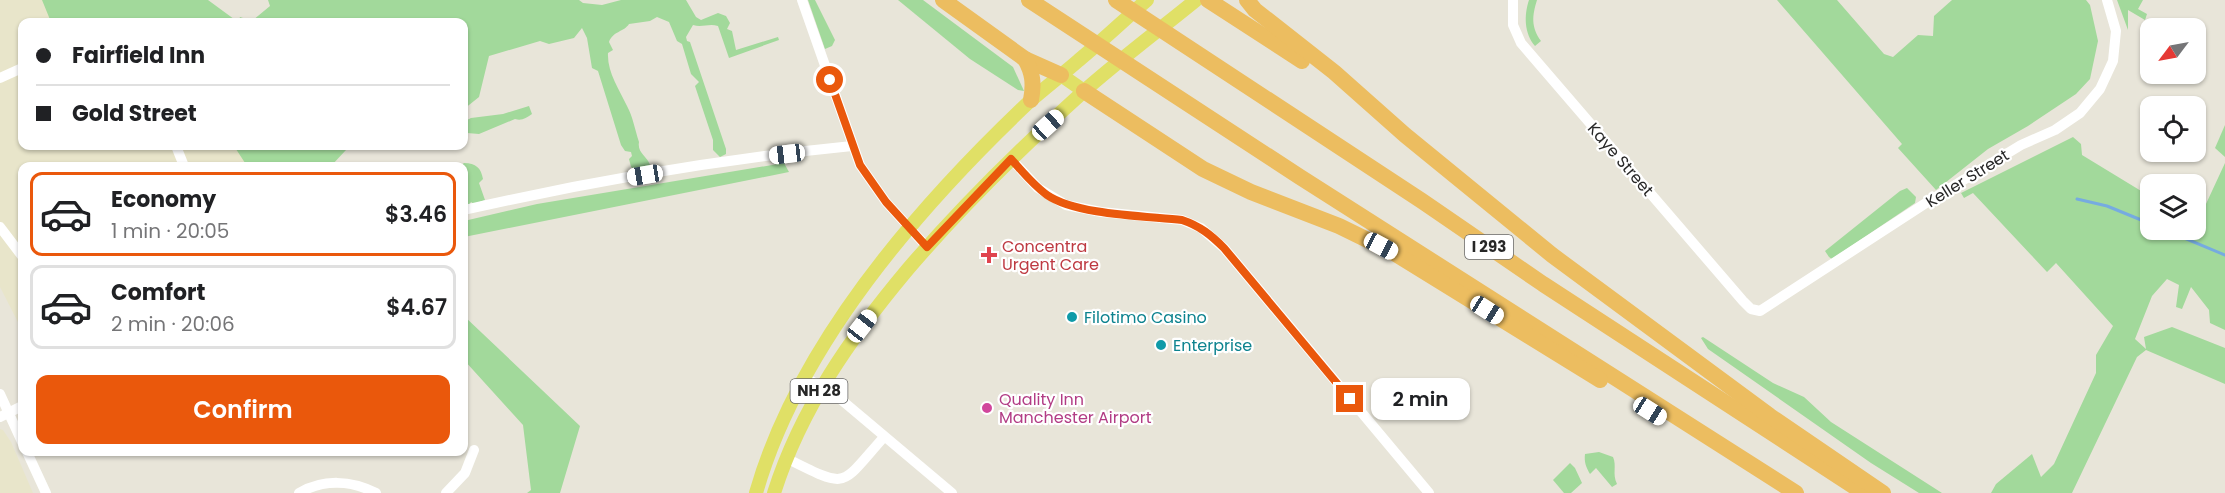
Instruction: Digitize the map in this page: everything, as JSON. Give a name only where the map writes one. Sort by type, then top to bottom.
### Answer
[{"type":"highway","points":[[943,0],[1025,59],[1061,75]]},
{"type":"highway","name":"I 293","points":[[1029,0],[1300,177],[1796,493]]},
{"type":"highway","name":"I 293","points":[[1116,0],[1422,201],[1543,284],[1864,493]]},
{"type":"highway","points":[[1208,0],[1289,52],[1405,135]]},
{"type":"highway","points":[[1247,0],[1255,10],[1334,72],[1405,135],[1561,262],[1770,416],[1883,493]]},
{"type":"highway","points":[[1025,59],[1034,87],[1031,100]]},
{"type":"highway","points":[[1084,91],[1194,164],[1222,179],[1339,226],[1394,253],[1686,434],[1779,482]]},
{"type":"main road","name":"NH 28","points":[[756,493],[780,429],[805,378],[828,338],[862,288],[954,178],[1031,100],[1148,0]]},
{"type":"main road","name":"NH 28","points":[[774,493],[786,458],[822,386],[862,326],[927,247],[1011,159],[1084,91],[1196,0]]},
{"type":"main road","points":[[1061,75],[1084,91]]},
{"type":"street","points":[[801,0],[860,165],[909,229],[927,247]]},
{"type":"street","name":"Kaye Street","points":[[1513,0],[1513,25],[1521,43],[1751,309]]},
{"type":"street","name":"Keller Street","points":[[1751,309],[1760,311],[1769,307],[1929,201],[2021,145],[2055,130],[2080,113],[2100,89],[2113,61],[2116,31],[2107,0]]},
{"type":"street","points":[[0,78],[18,70]]},
{"type":"street","points":[[468,209],[545,192],[710,164],[852,146]]},
{"type":"street","points":[[1011,159],[1038,188],[1066,205],[1101,212],[1182,220],[1210,234],[1429,493]]},
{"type":"street","points":[[0,226],[18,251]]},
{"type":"street","points":[[805,378],[822,386],[952,493]]},
{"type":"street","points":[[0,394],[4,414],[18,436]]},
{"type":"street","points":[[4,414],[18,408]]},
{"type":"street","points":[[786,458],[831,479],[843,479],[853,473],[884,436]]},
{"type":"street","points":[[446,493],[465,473],[474,450]]},
{"type":"street","points":[[29,456],[46,493]]},
{"type":"street","points":[[299,493],[312,486],[333,483],[350,484],[376,493]]},
{"type":"shaded area","points":[[0,0],[134,0],[147,18],[18,18],[18,150],[237,150],[246,162],[18,162],[18,322],[0,287]]},
{"type":"shaded area","points":[[0,429],[11,442],[33,493],[0,493]]},
{"type":"green space","points":[[42,0],[208,0],[233,18],[49,18]]},
{"type":"green space","points":[[268,0],[579,0],[583,3],[602,5],[621,0],[686,0],[696,17],[701,20],[718,13],[726,16],[730,23],[727,29],[732,31],[736,50],[778,37],[779,40],[729,58],[718,26],[693,25],[686,37],[690,42],[726,149],[726,154],[720,157],[713,150],[713,140],[695,86],[699,82],[691,74],[682,44],[677,41],[669,22],[657,17],[650,21],[629,24],[611,38],[609,42],[613,50],[608,53],[609,67],[631,115],[639,149],[649,162],[649,168],[638,171],[631,167],[629,159],[632,156],[631,152],[625,151],[621,145],[598,71],[592,68],[587,38],[582,28],[574,38],[549,44],[540,41],[489,56],[479,97],[468,106],[468,18],[256,18],[270,6]]},
{"type":"green space","points":[[808,0],[815,0],[835,40],[832,46],[825,49]]},
{"type":"green space","points":[[898,0],[923,0],[1013,67],[1024,91],[1018,90],[970,59]]},
{"type":"green space","points":[[1529,0],[1537,0],[1533,21],[1535,31],[1541,41],[1535,46],[1531,41],[1526,24]]},
{"type":"green space","points":[[1777,0],[1837,0],[1884,54],[1893,57],[1918,35],[1933,36],[1934,16],[1952,0],[2086,0],[2090,5],[2098,41],[2090,79],[2076,94],[1988,149],[1936,190],[1898,148],[1902,144]]},
{"type":"green space","points":[[2117,0],[2143,0],[2138,9],[2147,14],[2146,18],[2128,10],[2128,30]]},
{"type":"green space","points":[[529,106],[532,114],[524,119],[515,119],[479,134],[468,133],[468,120],[503,114]]},
{"type":"green space","points":[[2225,125],[2225,157],[2215,148]]},
{"type":"green space","points":[[2073,137],[2081,144],[2082,155],[2140,190],[2140,240],[2206,240],[2206,204],[2225,163],[2225,330],[2210,323],[2209,310],[2191,287],[2182,309],[2176,307],[2179,285],[2167,279],[2152,296],[2135,339],[2146,349],[2144,337],[2172,327],[2225,348],[2225,384],[2146,350],[2137,357],[2072,493],[1991,493],[1996,484],[2032,454],[2041,477],[2054,464],[2096,373],[2096,355],[2113,326],[2056,263],[2047,272],[1973,193],[1964,198],[1961,193]]},
{"type":"green space","points":[[237,150],[346,150],[335,162],[244,162]]},
{"type":"green space","points":[[784,163],[789,172],[468,236],[468,220],[537,204]]},
{"type":"green space","points":[[468,164],[475,165],[481,172],[483,179],[479,183],[485,200],[474,204],[471,202],[469,205]]},
{"type":"green space","points":[[1907,188],[1916,197],[1915,203],[1832,259],[1829,257],[1825,251],[1900,191]]},
{"type":"green space","points":[[468,320],[580,426],[560,493],[527,493],[531,490],[523,425],[468,364]]},
{"type":"green space","points":[[1703,337],[1773,383],[1804,397],[1831,422],[1942,493],[1919,493],[1871,463],[1708,349],[1701,338]]},
{"type":"green space","points":[[1599,452],[1613,457],[1617,484],[1612,487],[1596,468],[1590,474],[1586,467],[1585,454]]},
{"type":"green space","points":[[1570,463],[1582,483],[1571,493],[1564,493],[1553,480]]},
{"type":"waterway","points":[[2077,199],[2107,206],[2140,220]]},
{"type":"waterway","points":[[2189,240],[2225,255]]},
{"type":"place","name":"Concentra Urgent Care","points":[[989,255]]},
{"type":"place","name":"Filotimo Casino","points":[[1072,317]]},
{"type":"place","name":"Enterprise","points":[[1161,345]]},
{"type":"place","name":"Quality Inn Manchester Airport","points":[[987,408]]},
{"type":"route","points":[[830,80],[860,165],[876,190],[927,247],[992,176],[1011,159],[1046,195],[1066,205],[1101,212],[1192,223],[1210,234],[1224,248],[1350,399]]}]
